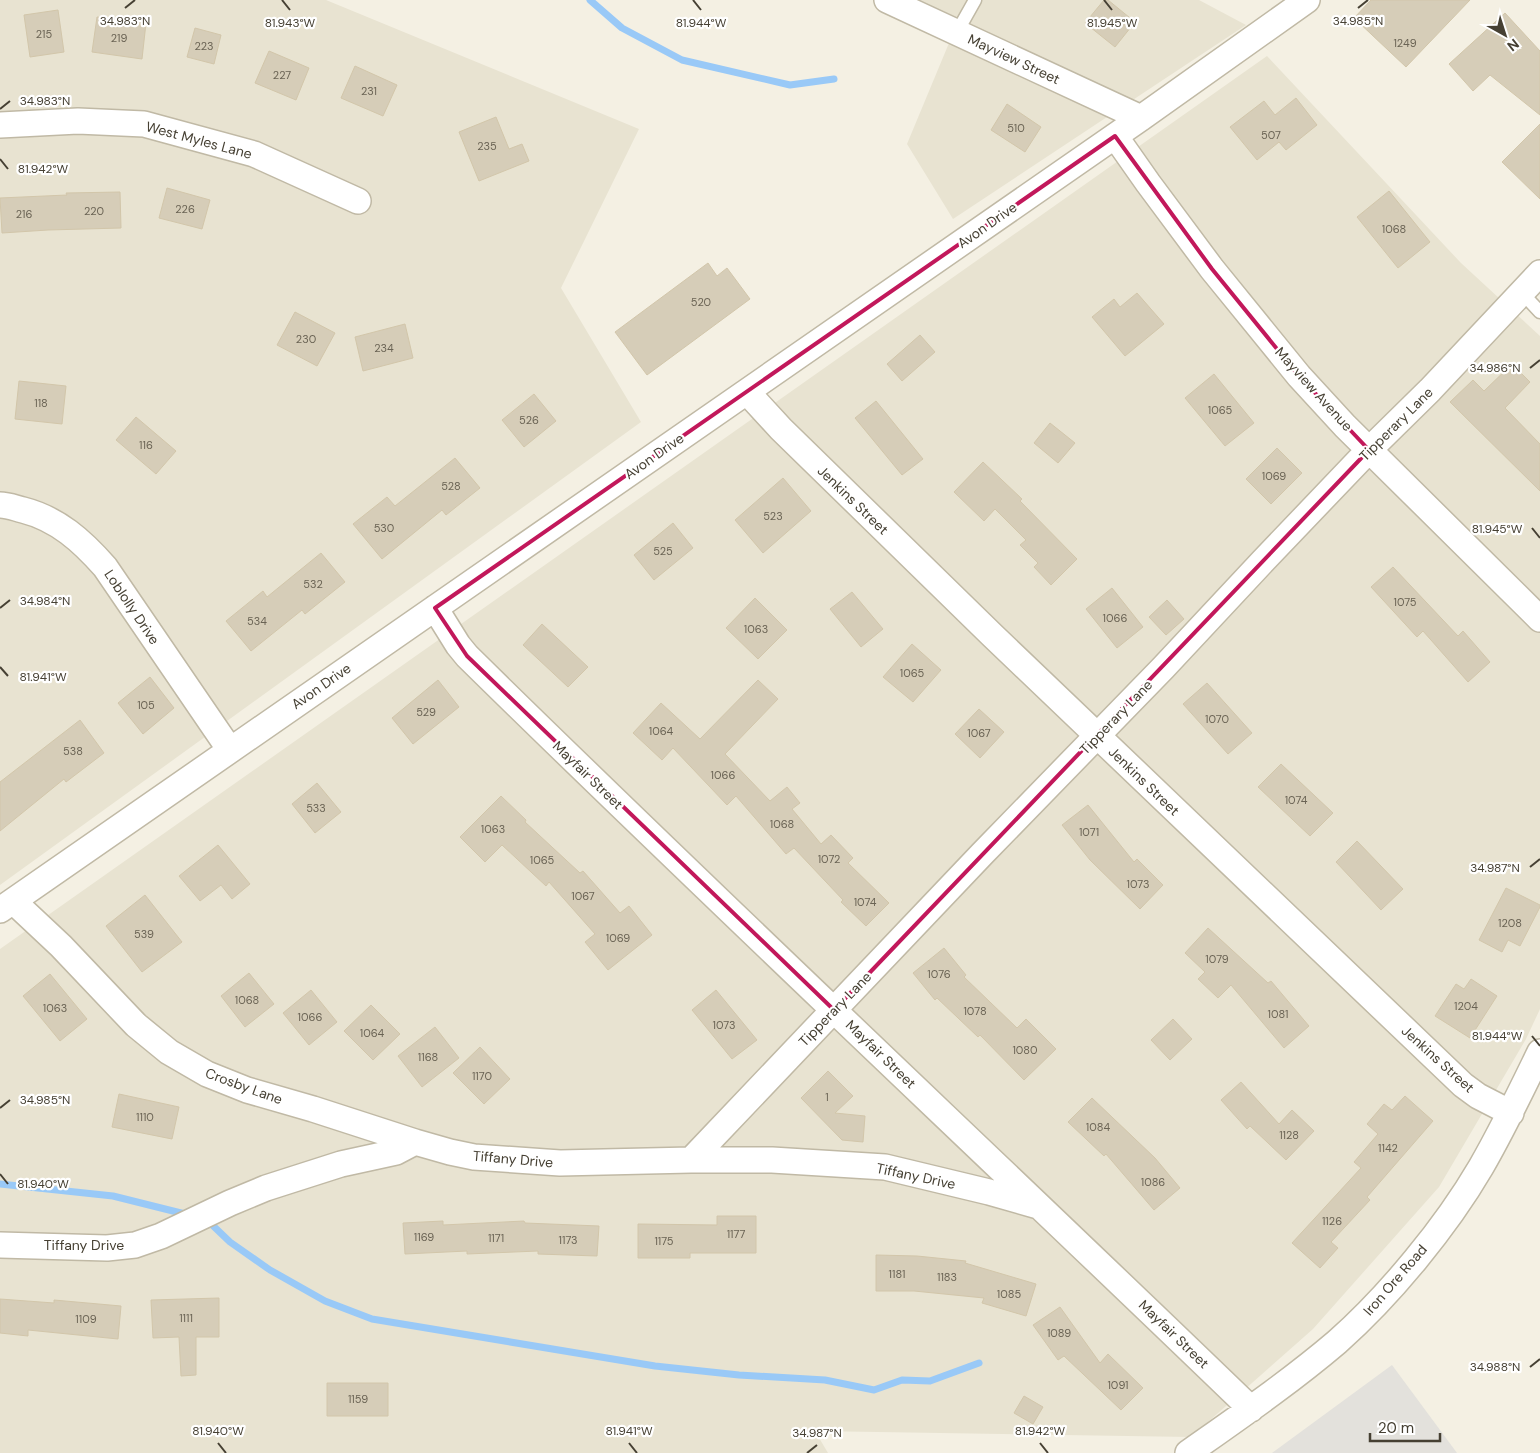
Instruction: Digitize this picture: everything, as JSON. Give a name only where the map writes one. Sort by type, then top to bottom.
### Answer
[{"type":"street","name":"Mayview Street","points":[[887,0],[1141,118]]},
{"type":"street","name":"Avon Drive","points":[[6,905],[1141,118],[1307,0]]},
{"type":"street","name":"West Myles Lane","points":[[0,125],[78,121],[144,124],[254,154],[358,201]]},
{"type":"street","name":"Mayview Avenue","points":[[1115,136],[1212,269],[1300,376],[1345,426],[1540,619]]},
{"type":"street","name":"Tipperary Lane","points":[[691,1160],[1540,273]]},
{"type":"street","name":"Jenkins Street","points":[[747,392],[788,436],[1463,1085],[1478,1096],[1511,1113]]},
{"type":"street","name":"Loblolly Drive","points":[[0,505],[34,513],[61,526],[85,545],[105,567],[230,750]]},
{"type":"street","name":"Mayfair Street","points":[[435,608],[467,656],[607,794],[1042,1207],[1251,1409]]},
{"type":"street","name":"Crosby Lane","points":[[6,905],[60,946],[136,1026],[169,1052],[207,1074],[247,1090],[415,1142]]},
{"type":"street","name":"Iron Ore Road","points":[[1188,1453],[1282,1386],[1338,1341],[1406,1270],[1446,1220],[1480,1168],[1511,1113],[1540,1052]]},
{"type":"street","name":"Tiffany Drive","points":[[0,1245],[107,1248],[135,1244],[161,1236],[230,1202],[266,1188],[341,1164],[396,1152],[415,1142],[474,1157],[560,1163],[772,1160],[885,1167],[1042,1207]]},
{"type":"lane","points":[[957,32],[975,0]]},
{"type":"lane","points":[[1522,293],[1540,312]]},
{"type":"highlighted area","points":[[1115,136],[1212,269],[1299,376],[1369,450],[834,1010],[467,656],[435,608]]},
{"type":"shaded area","points":[[0,0],[326,0],[639,129],[561,288],[641,422],[0,885]]},
{"type":"shaded area","points":[[883,0],[1199,0],[1246,25],[953,219],[907,144],[954,31]]},
{"type":"shaded area","points":[[1267,56],[1461,263],[1540,336],[1540,1009],[1526,1039],[1439,1187],[1313,1329],[1191,1437],[815,1431],[828,1453],[0,1453],[0,949]]},
{"type":"shaded area","points":[[1392,1365],[1457,1453],[1272,1453]]},
{"type":"building","points":[[1104,0],[1108,0],[1135,22],[1115,47],[1085,23]]},
{"type":"building","points":[[1371,0],[1470,0],[1406,67],[1354,18]]},
{"type":"building","points":[[58,10],[64,52],[30,57],[24,15]]},
{"type":"building","points":[[1505,13],[1540,51],[1540,115],[1490,75],[1473,91],[1449,64]]},
{"type":"building","points":[[97,17],[146,23],[142,59],[92,52]]},
{"type":"building","points":[[195,28],[221,35],[214,64],[187,57]]},
{"type":"building","points":[[269,51],[309,68],[296,100],[255,83]]},
{"type":"building","points":[[355,66],[397,85],[383,116],[341,98]]},
{"type":"building","points":[[1296,98],[1317,125],[1286,150],[1279,142],[1257,160],[1230,127],[1264,101],[1275,115]]},
{"type":"building","points":[[1007,104],[1041,127],[1025,152],[991,130]]},
{"type":"building","points":[[496,117],[509,149],[522,144],[529,161],[479,181],[459,132]]},
{"type":"building","points":[[1540,124],[1540,199],[1502,162]]},
{"type":"building","points":[[167,188],[210,200],[202,229],[159,218]]},
{"type":"building","points":[[1389,191],[1430,242],[1398,268],[1357,217]]},
{"type":"building","points":[[120,192],[121,228],[2,233],[0,198],[67,195],[66,193]]},
{"type":"building","points":[[708,263],[717,276],[727,268],[750,299],[647,375],[615,332]]},
{"type":"building","points":[[1137,293],[1164,324],[1125,356],[1092,317],[1114,299],[1120,307]]},
{"type":"building","points":[[295,312],[335,333],[317,366],[277,345]]},
{"type":"building","points":[[405,324],[413,358],[363,371],[355,337]]},
{"type":"building","points":[[920,335],[935,352],[902,381],[887,364]]},
{"type":"building","points":[[1512,364],[1530,382],[1505,408],[1540,444],[1540,491],[1450,402],[1473,380],[1484,391]]},
{"type":"building","points":[[1214,374],[1254,423],[1225,446],[1185,398]]},
{"type":"building","points":[[19,381],[66,386],[62,424],[15,419]]},
{"type":"building","points":[[534,394],[556,421],[524,447],[502,420]]},
{"type":"building","points":[[876,401],[923,459],[902,475],[855,418]]},
{"type":"building","points":[[136,417],[176,451],[156,474],[116,440]]},
{"type":"building","points":[[1050,423],[1075,443],[1058,463],[1034,443]]},
{"type":"building","points":[[1277,448],[1302,473],[1271,504],[1246,479]]},
{"type":"building","points":[[455,458],[480,488],[446,515],[442,510],[382,559],[353,524],[387,497],[395,506]]},
{"type":"building","points":[[983,462],[1022,499],[1020,501],[1077,559],[1051,585],[1034,567],[1038,563],[1020,545],[1026,540],[995,509],[984,521],[954,492]]},
{"type":"building","points":[[783,478],[811,511],[763,553],[735,520]]},
{"type":"building","points":[[673,523],[693,548],[654,580],[634,555]]},
{"type":"building","points":[[321,553],[345,582],[305,614],[302,610],[251,651],[226,621],[263,591],[267,597]]},
{"type":"building","points":[[1393,567],[1458,636],[1463,631],[1490,662],[1468,682],[1423,631],[1417,637],[1371,587]]},
{"type":"building","points":[[1112,588],[1143,627],[1117,648],[1086,609]]},
{"type":"building","points":[[852,592],[883,629],[861,647],[830,609]]},
{"type":"building","points":[[755,598],[787,630],[758,659],[726,628]]},
{"type":"building","points":[[1167,600],[1184,619],[1166,635],[1149,617]]},
{"type":"building","points":[[542,624],[588,667],[568,687],[523,645]]},
{"type":"building","points":[[912,644],[941,670],[913,702],[883,677]]},
{"type":"building","points":[[150,677],[174,708],[143,734],[118,703]]},
{"type":"building","points":[[438,680],[459,707],[413,744],[392,718]]},
{"type":"building","points":[[758,680],[778,699],[725,754],[770,801],[787,787],[800,803],[792,809],[821,844],[831,835],[853,858],[848,863],[889,903],[866,926],[841,902],[843,900],[794,848],[786,854],[736,796],[727,805],[673,748],[662,760],[633,733],[661,703],[700,739]]},
{"type":"building","points":[[1207,683],[1252,733],[1228,754],[1183,704]]},
{"type":"building","points":[[979,709],[1004,732],[980,758],[955,734]]},
{"type":"building","points":[[80,720],[104,753],[66,782],[64,779],[0,831],[0,782]]},
{"type":"building","points":[[1281,764],[1333,813],[1310,836],[1258,787]]},
{"type":"building","points":[[317,783],[341,812],[315,833],[292,804]]},
{"type":"building","points":[[501,796],[526,820],[525,822],[580,873],[583,871],[620,913],[629,906],[652,935],[608,970],[585,942],[595,934],[549,882],[546,886],[502,845],[485,862],[460,837]]},
{"type":"building","points":[[1088,805],[1134,862],[1137,859],[1163,885],[1140,909],[1090,860],[1062,825]]},
{"type":"building","points":[[1357,841],[1403,889],[1381,910],[1336,862]]},
{"type":"building","points":[[218,845],[250,884],[232,899],[221,885],[200,901],[179,876]]},
{"type":"building","points":[[1506,888],[1540,905],[1540,907],[1520,946],[1508,940],[1502,952],[1479,940]]},
{"type":"building","points":[[145,895],[182,942],[142,972],[106,926]]},
{"type":"building","points":[[1208,928],[1268,983],[1271,981],[1309,1026],[1284,1048],[1231,985],[1218,998],[1198,979],[1205,972],[1185,953]]},
{"type":"building","points":[[944,948],[966,975],[964,977],[1017,1028],[1026,1019],[1056,1049],[1024,1080],[980,1035],[978,1037],[937,998],[935,1000],[913,973]]},
{"type":"building","points":[[249,973],[274,1004],[245,1027],[221,996]]},
{"type":"building","points":[[50,974],[87,1019],[60,1041],[23,996]]},
{"type":"building","points":[[1471,979],[1497,996],[1470,1038],[1435,1016],[1456,984],[1464,989]]},
{"type":"building","points":[[311,990],[337,1022],[309,1045],[283,1013]]},
{"type":"building","points":[[716,990],[757,1040],[732,1059],[692,1010]]},
{"type":"building","points":[[371,1005],[400,1034],[373,1060],[344,1031]]},
{"type":"building","points":[[1173,1019],[1192,1039],[1170,1060],[1151,1040]]},
{"type":"building","points":[[435,1027],[459,1058],[422,1087],[398,1056]]},
{"type":"building","points":[[480,1047],[510,1079],[484,1104],[453,1073]]},
{"type":"building","points":[[828,1071],[853,1096],[835,1113],[865,1116],[863,1142],[842,1140],[801,1098]]},
{"type":"building","points":[[1241,1082],[1279,1124],[1292,1110],[1314,1131],[1286,1160],[1250,1126],[1247,1129],[1221,1100]]},
{"type":"building","points":[[119,1094],[179,1107],[172,1139],[112,1127]]},
{"type":"building","points":[[1405,1096],[1433,1121],[1367,1197],[1370,1200],[1331,1242],[1338,1248],[1320,1268],[1292,1243],[1361,1168],[1354,1162],[1378,1134],[1367,1124],[1384,1104],[1392,1110]]},
{"type":"building","points":[[1092,1098],[1155,1158],[1180,1188],[1154,1210],[1106,1154],[1104,1156],[1068,1122]]},
{"type":"building","points":[[717,1216],[756,1216],[756,1253],[690,1253],[690,1258],[638,1258],[638,1224],[717,1225]]},
{"type":"building","points":[[443,1221],[443,1225],[524,1221],[525,1223],[599,1226],[597,1256],[538,1254],[538,1251],[467,1254],[467,1251],[405,1254],[403,1223]]},
{"type":"building","points":[[876,1255],[917,1256],[966,1261],[965,1263],[1036,1284],[1026,1316],[982,1303],[984,1298],[914,1291],[876,1291]]},
{"type":"building","points":[[219,1298],[219,1337],[196,1337],[196,1375],[181,1376],[179,1337],[153,1338],[151,1300]]},
{"type":"building","points":[[0,1299],[54,1303],[54,1300],[121,1306],[118,1339],[28,1330],[28,1336],[0,1333]]},
{"type":"building","points":[[1060,1307],[1100,1363],[1108,1354],[1143,1388],[1121,1410],[1064,1356],[1058,1360],[1033,1325]]},
{"type":"building","points":[[327,1383],[388,1383],[388,1416],[327,1416]]},
{"type":"building","points":[[1024,1396],[1043,1407],[1033,1424],[1014,1413]]},
{"type":"waterway","points":[[590,0],[622,28],[682,60],[790,85],[834,79]]},
{"type":"waterway","points":[[0,1184],[113,1196],[189,1215]]},
{"type":"waterway","points":[[207,1220],[230,1242],[270,1270],[325,1301],[372,1319],[655,1366],[739,1375],[825,1380],[874,1390],[902,1380],[930,1381],[979,1363]]}]
